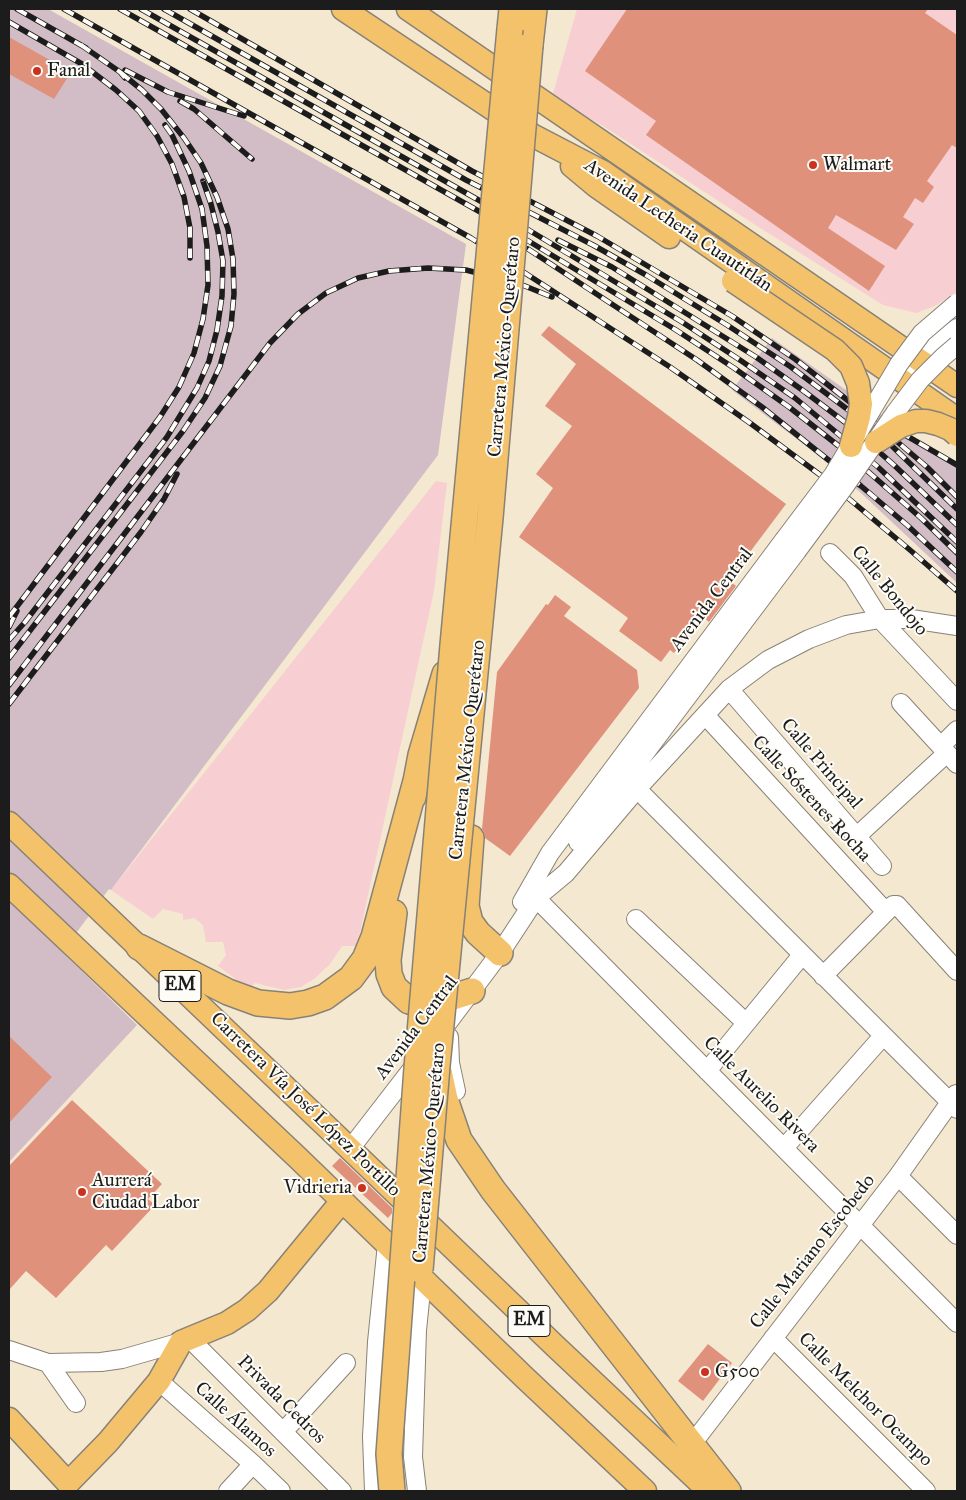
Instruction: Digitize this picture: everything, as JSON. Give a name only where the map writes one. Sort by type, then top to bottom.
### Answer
[{"type":"highway","name":"Carretera México-Querétaro","points":[[407,1491],[404,1460],[437,1066],[490,518],[534,9]]},
{"type":"highway","name":"Carretera México-Querétaro","points":[[392,1491],[390,1444],[418,1058],[453,645],[511,19]]},
{"type":"highway","points":[[490,518],[494,594],[466,906],[470,922],[500,953]]},
{"type":"highway","points":[[453,645],[421,755],[390,934],[388,960],[389,974],[394,987],[409,1000],[424,1004],[472,991]]},
{"type":"highway","points":[[139,947],[228,992],[258,1003],[290,1006],[308,1003],[325,997],[351,978],[364,959],[374,937],[416,782]]},
{"type":"highway","points":[[437,1066],[445,1099],[459,1140],[492,1190],[635,1372],[719,1487]]},
{"type":"main road","name":"Avenida Lecheria Cuautitlán","points":[[343,9],[532,135],[604,172],[957,419]]},
{"type":"main road","name":"Avenida Lecheria Cuautitlán","points":[[408,9],[957,386]]},
{"type":"main road","points":[[532,135],[596,186],[835,350],[851,366],[858,383],[861,404],[851,446]]},
{"type":"main road","points":[[876,442],[901,426],[916,421],[938,424],[950,429],[957,435]]},
{"type":"main road","name":"Carretera Vía José López Portillo","points":[[9,823],[554,1345],[719,1487]]},
{"type":"main road","name":"EM","points":[[9,885],[645,1491]]},
{"type":"main road","points":[[9,1419],[68,1489],[159,1381],[185,1340],[227,1323],[247,1310],[268,1291],[342,1201]]},
{"type":"street","name":"Avenida Central","points":[[350,1149],[500,953],[536,898],[790,545],[851,446],[898,364],[922,333],[957,304]]},
{"type":"street","points":[[901,379],[917,358],[957,328]]},
{"type":"street","name":"Avenida Central","points":[[514,931],[518,910],[550,853],[790,545],[845,486],[920,380],[957,345]]},
{"type":"street","name":"Calle Bondojo","points":[[830,553],[853,576],[880,619],[957,701]]},
{"type":"street","points":[[536,898],[566,873],[637,789],[729,689],[768,660],[809,638],[846,625],[880,619],[911,619],[957,626]]},
{"type":"street","name":"Calle Principal","points":[[729,689],[882,866]]},
{"type":"street","points":[[901,703],[948,754]]},
{"type":"street","name":"Calle Sóstenes Rocha","points":[[705,715],[892,908],[957,971]]},
{"type":"street","points":[[856,837],[948,754],[957,730]]},
{"type":"street","points":[[637,789],[883,1036],[955,1102]]},
{"type":"street","name":"Calle Aurelio Rivera","points":[[536,898],[957,1322]]},
{"type":"street","points":[[823,976],[892,908]]},
{"type":"street","points":[[636,919],[746,1023]]},
{"type":"street","points":[[707,1070],[802,955]]},
{"type":"street","points":[[452,1017],[449,1032],[452,1078],[460,1110],[472,1140],[482,1158],[572,1276],[699,1435],[719,1487]]},
{"type":"street","points":[[784,1148],[883,1036]]},
{"type":"street","name":"Calle Mariano Escobedo","points":[[699,1435],[955,1102]]},
{"type":"street","points":[[898,1176],[957,1235]]},
{"type":"street","points":[[374,1491],[372,1437],[377,1342],[386,1244]]},
{"type":"street","points":[[416,1491],[413,1457],[417,1330],[421,1291],[425,1281]]},
{"type":"street","name":"Calle Melchor Ocampo","points":[[773,1338],[926,1491]]},
{"type":"street","points":[[9,1350],[48,1363],[101,1362],[122,1359],[185,1340]]},
{"type":"street","name":"Privada Cedros","points":[[185,1340],[283,1432],[342,1491]]},
{"type":"street","points":[[48,1363],[76,1403]]},
{"type":"street","points":[[283,1432],[346,1363]]},
{"type":"street","name":"Calle Álamos","points":[[159,1381],[253,1464],[280,1491]]},
{"type":"street","points":[[228,1491],[253,1464]]},
{"type":"shaded area","points":[[9,9],[48,9],[466,244],[438,455],[111,890],[109,889],[62,952],[137,1025],[9,1162]]},
{"type":"shaded area","name":"Walmart","points":[[577,9],[957,9],[957,292],[935,306],[916,313],[883,305],[603,126],[552,97]]},
{"type":"shaded area","points":[[772,338],[957,468],[957,583],[831,465],[732,390]]},
{"type":"shaded area","points":[[436,481],[447,483],[434,591],[357,946],[342,946],[330,964],[314,979],[301,987],[284,990],[255,983],[249,989],[218,966],[226,955],[223,942],[206,942],[203,925],[194,918],[183,920],[183,914],[163,909],[153,919],[111,890]]},
{"type":"building","name":"Walmart","points":[[627,9],[928,9],[925,13],[957,35],[957,148],[952,145],[927,181],[934,187],[923,203],[915,198],[903,217],[914,224],[896,250],[836,215],[828,228],[885,266],[869,291],[646,135],[656,121],[585,71]]},
{"type":"building","name":"Fanal","points":[[9,37],[64,68],[68,77],[54,99],[9,74]]},
{"type":"building","points":[[549,326],[786,504],[729,580],[736,586],[709,622],[702,616],[674,653],[670,650],[661,662],[619,631],[628,618],[519,537],[553,488],[536,474],[572,426],[545,406],[576,364],[541,335]]},
{"type":"building","points":[[555,595],[571,607],[564,616],[637,670],[639,688],[510,856],[485,838],[482,829],[497,672],[546,604],[548,605]]},
{"type":"building","points":[[9,1036],[52,1077],[9,1123]]},
{"type":"building","name":"Aurrerá Ciudad Labor","points":[[72,1100],[162,1184],[148,1199],[155,1205],[112,1251],[106,1245],[56,1298],[26,1271],[9,1290],[9,1166]]},
{"type":"building","points":[[340,1158],[392,1208],[392,1213],[388,1218],[332,1166]]},
{"type":"building","name":"G500","points":[[708,1344],[732,1363],[703,1401],[678,1381]]},
{"type":"railway","points":[[17,9],[86,48]]},
{"type":"railway","points":[[64,9],[471,238],[670,367],[823,477],[957,591]]},
{"type":"railway","points":[[120,9],[482,213],[676,330],[789,407],[840,447],[921,518],[957,553]]},
{"type":"railway","points":[[141,9],[482,202],[682,322],[795,398],[878,467],[957,542]]},
{"type":"railway","points":[[164,9],[466,180],[593,245],[727,325],[791,367],[855,415],[893,447],[957,509]]},
{"type":"railway","points":[[190,9],[472,171],[597,236],[732,316],[795,359],[855,406],[927,467],[957,497]]},
{"type":"railway","points":[[9,22],[82,64],[116,90],[139,111],[157,136],[172,164],[184,197],[190,228],[190,258]]},
{"type":"railway","points":[[81,45],[120,72],[125,78]]},
{"type":"railway","points":[[125,70],[168,92],[244,116]]},
{"type":"railway","points":[[9,658],[183,431],[205,398],[220,366],[231,326],[234,294],[233,259],[228,229],[217,197],[201,163],[184,138],[161,109],[120,72]]},
{"type":"railway","points":[[180,101],[194,109],[252,159]]},
{"type":"railway","points":[[9,617],[160,417],[179,387],[194,353],[203,319],[208,285],[207,246],[202,209],[189,171],[172,135],[165,125]]},
{"type":"railway","points":[[9,640],[25,622],[167,437],[197,388],[209,361],[217,330],[222,296],[223,261],[218,232],[203,181]]},
{"type":"railway","points":[[558,240],[612,267],[756,357],[850,426],[957,525]]},
{"type":"railway","points":[[528,249],[697,360],[762,407],[861,486],[907,525],[957,572]]},
{"type":"railway","points":[[9,685],[270,343],[298,314],[326,293],[358,278],[389,271],[428,268],[466,270],[520,284],[552,297]]},
{"type":"railway","points":[[881,421],[957,465]]},
{"type":"railway","points":[[9,704],[141,532],[164,499],[177,474]]},
{"type":"railway","points":[[9,627],[17,611]]},
{"type":"place","name":"Fanal","points":[[37,71]]},
{"type":"place","name":"Walmart","points":[[813,165]]},
{"type":"place","name":"Vidrieria","points":[[362,1188]]},
{"type":"place","name":"Aurrerá Ciudad Labor","points":[[82,1192]]},
{"type":"place","name":"G500","points":[[705,1372]]}]
